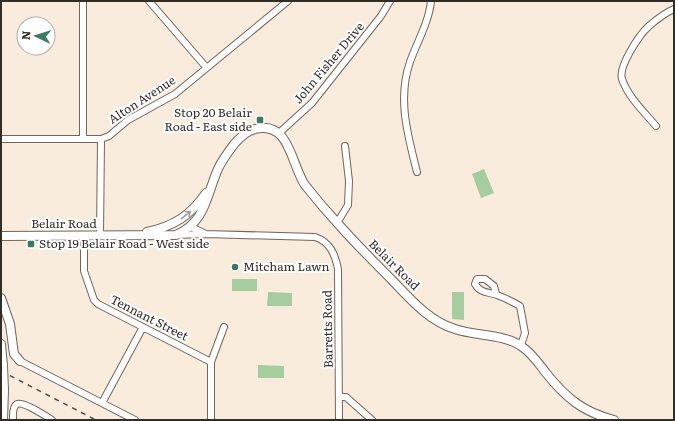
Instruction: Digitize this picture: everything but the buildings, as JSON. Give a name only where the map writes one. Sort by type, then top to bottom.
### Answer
[{"type":"main road","name":"Belair Road","points":[[1,236],[176,235],[191,227],[203,208],[218,168],[229,151],[244,134],[253,129],[264,127],[275,130],[286,142],[298,173],[305,185],[337,223],[422,310],[435,320],[455,329],[510,340],[521,345],[557,387],[569,398],[579,406],[598,416],[614,420]]},
{"type":"main road","name":"Belair Road","points":[[128,235],[153,230],[172,224],[183,218],[192,210],[210,188]]},
{"type":"main road","points":[[153,230],[170,231],[182,227],[191,227]]},
{"type":"main road","points":[[1,298],[10,324],[14,354],[20,361]]},
{"type":"main road","points":[[3,420],[4,390],[1,347],[12,341]]},
{"type":"street","points":[[83,1],[83,139]]},
{"type":"street","points":[[149,1],[206,67]]},
{"type":"street","name":"Alton Avenue","points":[[100,236],[101,139],[109,136],[128,120],[175,94],[288,1]]},
{"type":"street","name":"John Fisher Drive","points":[[279,133],[312,103],[381,16],[390,1]]},
{"type":"street","points":[[418,172],[407,134],[404,91],[410,62],[429,15],[431,1]]},
{"type":"street","points":[[656,126],[628,91],[622,78],[625,60],[648,27],[669,11],[674,9]]},
{"type":"street","points":[[1,139],[101,139]]},
{"type":"street","points":[[337,223],[348,205],[350,181],[345,146]]},
{"type":"street","name":"Barretts Road","points":[[191,227],[206,234]]},
{"type":"street","name":"Barretts Road","points":[[176,235],[206,234],[315,236],[328,244],[336,260],[338,269],[339,420]]},
{"type":"street","name":"Tennant Street","points":[[84,236],[84,271],[94,300],[98,304],[211,362]]},
{"type":"street","points":[[496,294],[520,306],[525,333],[521,345]]},
{"type":"street","points":[[102,403],[143,327]]},
{"type":"street","points":[[211,420],[211,362],[224,327]]},
{"type":"street","points":[[20,361],[135,420]]},
{"type":"street","points":[[340,397],[346,397],[372,420]]},
{"type":"street","points":[[13,420],[15,406],[17,404],[23,404],[52,420]]},
{"type":"green space","points":[[484,169],[494,193],[481,198],[472,174]]},
{"type":"green space","points":[[232,279],[257,279],[257,291],[232,291]]},
{"type":"green space","points":[[268,292],[292,293],[292,306],[267,306]]},
{"type":"green space","points":[[452,292],[464,292],[464,320],[452,319]]},
{"type":"green space","points":[[258,365],[284,366],[284,378],[258,378]]},
{"type":"railway","points":[[1,371],[96,420]]},
{"type":"place","name":"Stop 20 Belair Road - East side","points":[[260,120]]},
{"type":"place","name":"Stop 19 Belair Road - West side","points":[[31,244]]},
{"type":"place","name":"Mitcham Lawn","points":[[235,267]]}]
